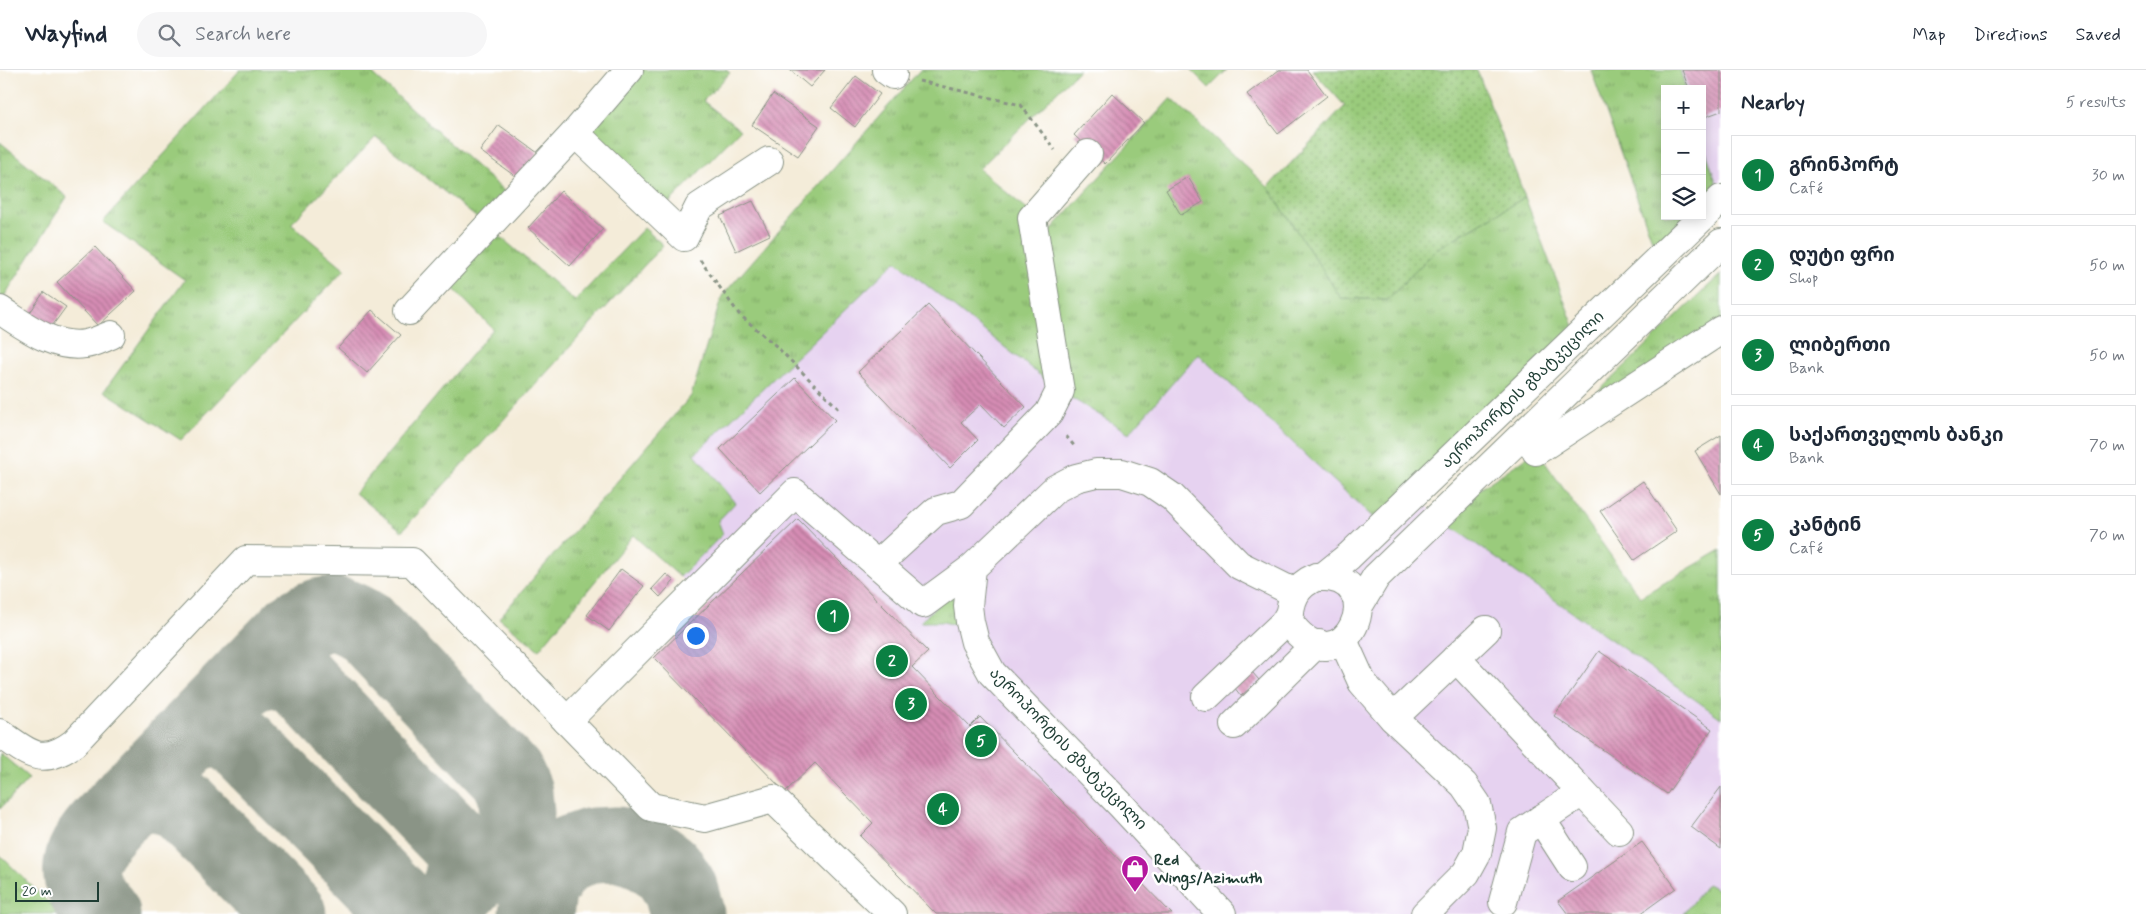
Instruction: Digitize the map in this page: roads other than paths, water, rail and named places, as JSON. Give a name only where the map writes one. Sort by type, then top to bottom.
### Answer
[{"type":"street","points":[[409,311],[574,133],[629,70]]},
{"type":"street","points":[[574,133],[684,237],[699,207],[769,161]]},
{"type":"street","points":[[878,564],[936,512],[961,504],[1049,414],[1060,391],[1032,218],[1080,163]]},
{"type":"street","name":"აეროპორტის გზატკეცილი","points":[[1206,697],[1284,622],[1292,603],[1308,580],[1323,577],[1356,550],[1721,200]]},
{"type":"street","name":"აეროპორტის გზატკეცილი","points":[[1234,725],[1310,650],[1331,642],[1354,629],[1357,622],[1358,607],[1376,577],[1721,243]]},
{"type":"street","points":[[0,310],[41,335],[69,344],[86,344],[111,335]]},
{"type":"street","points":[[1536,451],[1721,330]]},
{"type":"street","points":[[567,721],[796,493],[923,604],[972,568],[1055,489],[1076,478],[1096,473],[1122,473],[1150,482],[1172,496],[1240,565],[1292,603],[1289,622],[1302,638],[1311,643],[1331,642],[1392,718],[1464,785],[1476,804],[1482,828],[1477,854],[1466,873],[1425,914]]},
{"type":"street","points":[[0,733],[32,754],[43,757],[53,756],[63,751],[74,743],[246,560],[412,562],[651,807],[705,818],[773,799],[892,914]]},
{"type":"street","name":"აეროპორტის გზატკეცილი","points":[[972,568],[968,606],[970,622],[975,642],[992,673],[1122,805],[1222,914]]},
{"type":"street","points":[[1323,577],[1334,578],[1343,582],[1350,589],[1358,607]]},
{"type":"street","points":[[1392,718],[1486,630]]},
{"type":"street","points":[[1456,658],[1619,831]]},
{"type":"street","points":[[1503,902],[1522,832],[1582,792]]},
{"type":"street","points":[[1541,819],[1572,867]]},
{"type":"place","name":"გრინპორტ","points":[[833,616]]},
{"type":"place","name":"დუტი ფრი","points":[[892,661]]},
{"type":"place","name":"ლიბერთი","points":[[911,704]]},
{"type":"place","name":"კანტინ","points":[[981,741]]},
{"type":"place","name":"საქართველოს ბანკი","points":[[943,809]]},
{"type":"place","name":"Red Wings/Azimuth","points":[[1135,893]]}]
